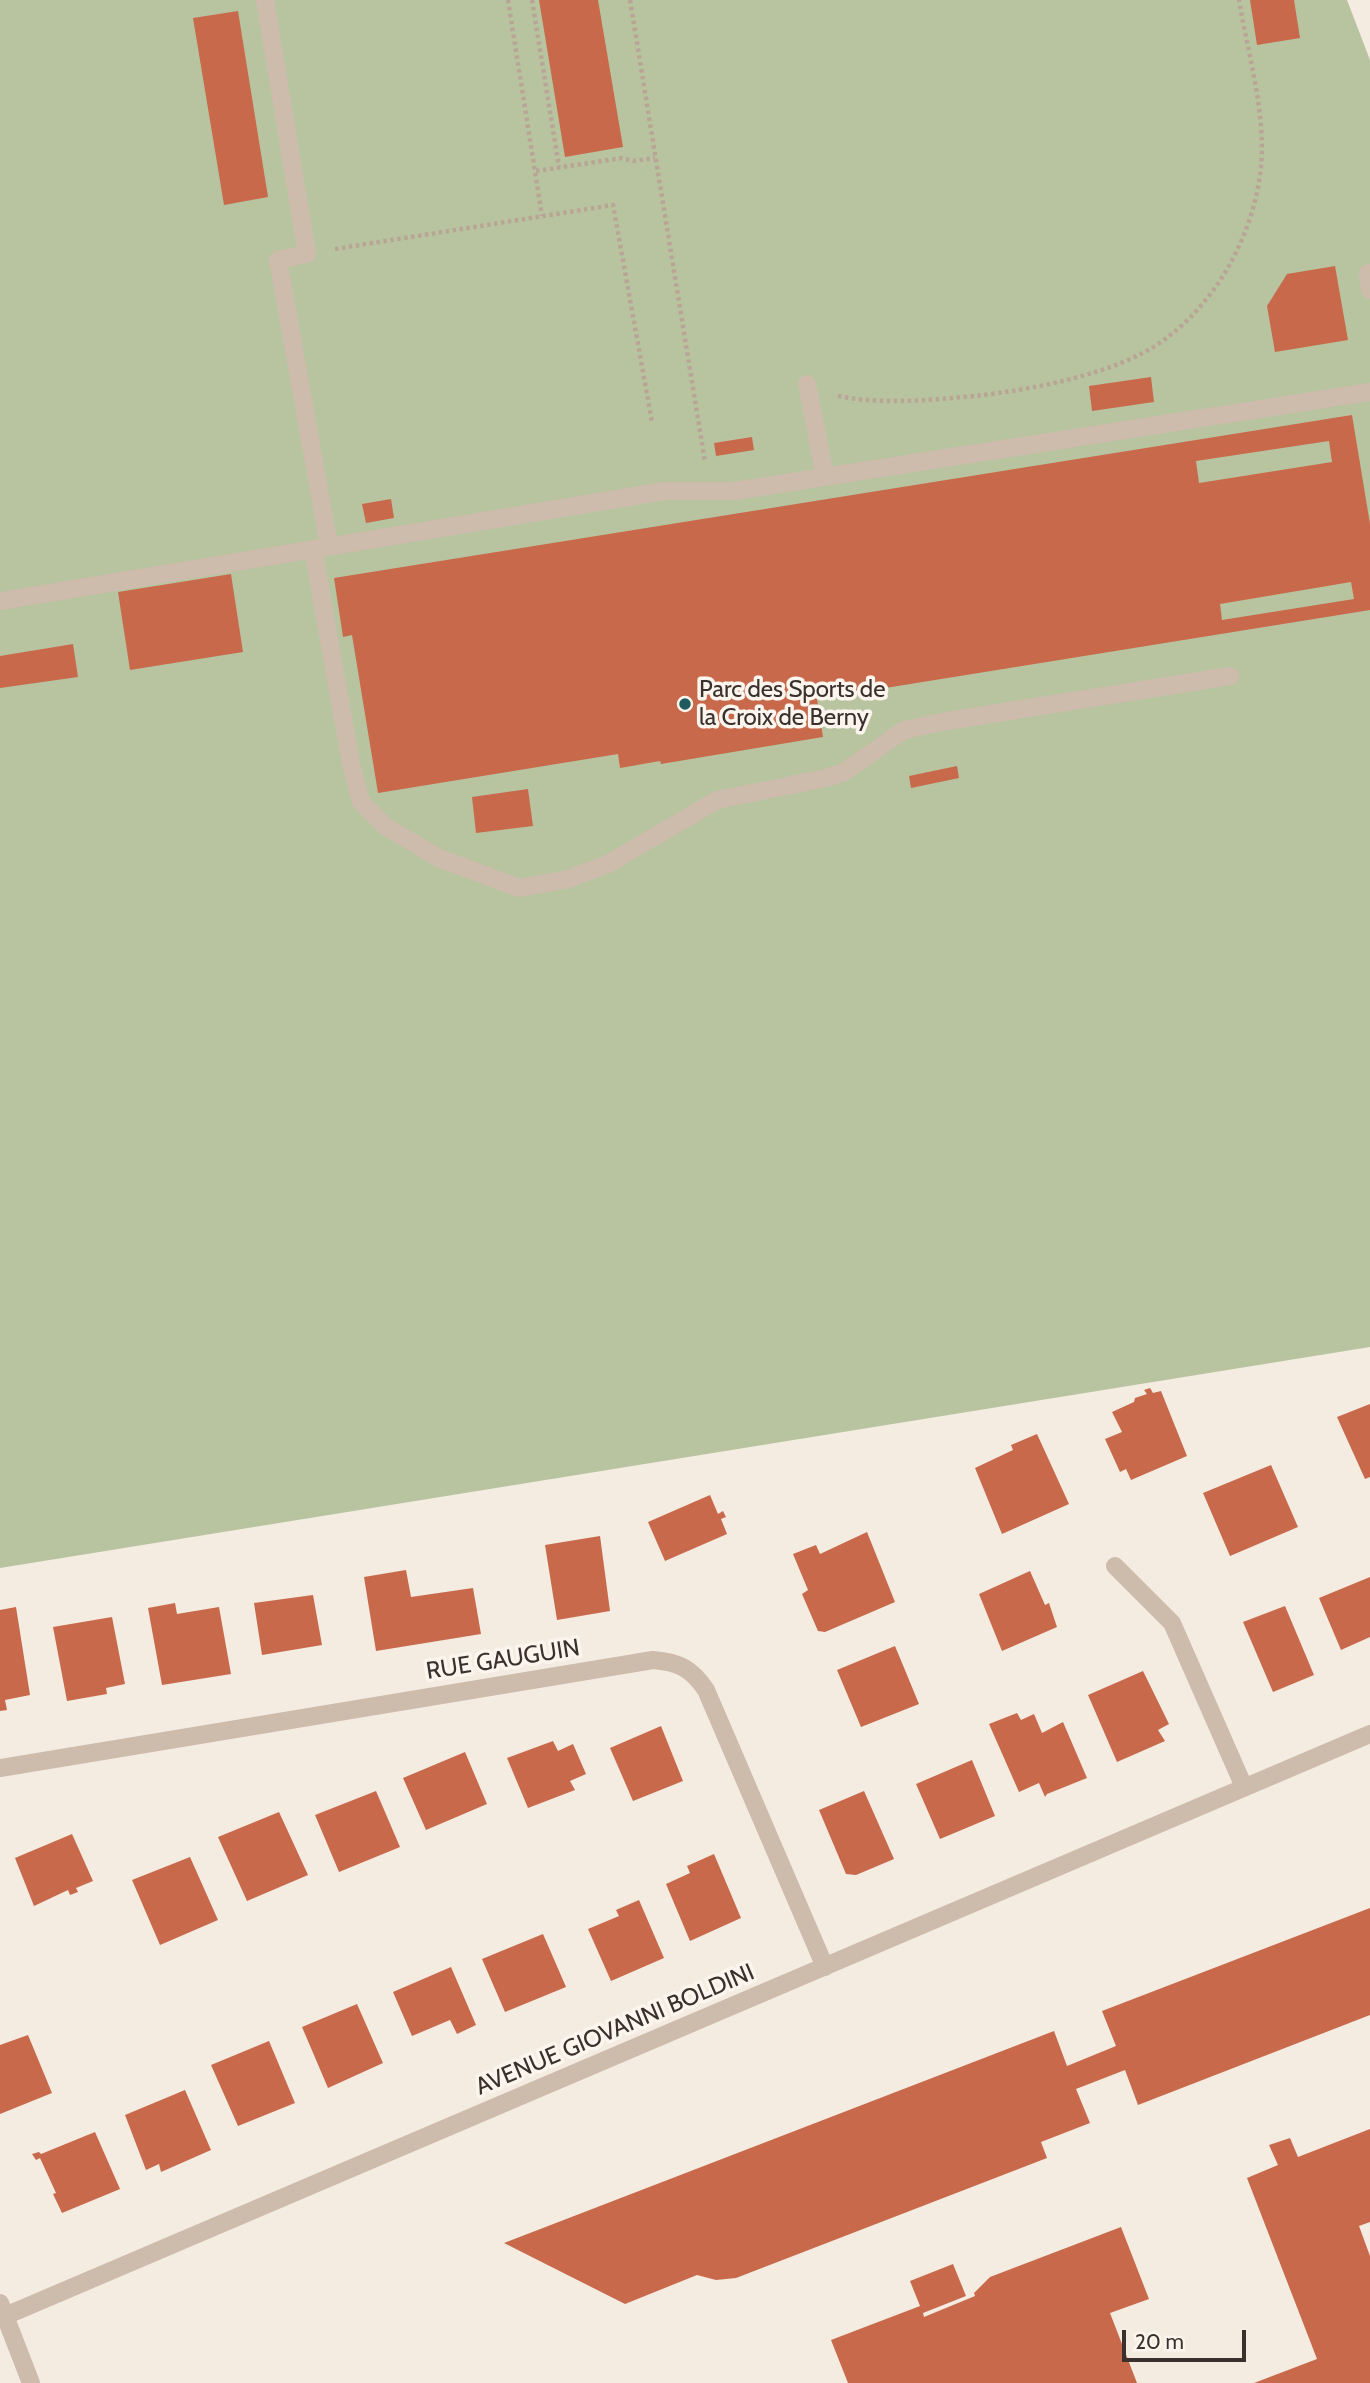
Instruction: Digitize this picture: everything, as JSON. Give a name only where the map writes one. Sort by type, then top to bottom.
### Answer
[{"type":"street","points":[[265,0],[307,254],[278,260],[351,764],[361,803],[385,826],[439,858],[519,888],[568,879],[608,864],[717,800],[760,793],[844,772],[904,730],[1230,676]]},
{"type":"street","points":[[807,384],[825,477]]},
{"type":"street","points":[[0,601],[665,491],[734,491],[1370,392]]},
{"type":"street","points":[[1115,1566],[1172,1623],[1244,1787]]},
{"type":"street","name":"RUE GAUGUIN","points":[[0,1768],[639,1662],[668,1661],[684,1666],[697,1676],[706,1690],[825,1968]]},
{"type":"street","name":"AVENUE GIOVANNI BOLDINI","points":[[3,2309],[825,1968],[1370,1734]]},
{"type":"street","points":[[3,2309],[31,2383]]},
{"type":"path","points":[[508,0],[542,216]]},
{"type":"path","points":[[532,0],[559,167]]},
{"type":"path","points":[[630,0],[707,478],[705,492]]},
{"type":"path","points":[[807,384],[830,395],[861,401],[898,402],[1023,390],[1104,369],[1131,359],[1162,341],[1187,319],[1216,288],[1237,253],[1253,206],[1261,170],[1263,139],[1239,0]]},
{"type":"path","points":[[536,171],[622,158],[633,161],[655,158]]},
{"type":"path","points":[[307,254],[613,205],[652,422]]},
{"type":"green space","name":"Parc des Sports de la Croix de Berny","points":[[0,0],[1347,0],[1370,60],[1370,1347],[0,1568]]},
{"type":"building","points":[[539,0],[598,0],[623,147],[565,157]]},
{"type":"building","points":[[1250,0],[1294,0],[1300,38],[1257,45]]},
{"type":"building","points":[[238,11],[268,197],[224,205],[193,18]]},
{"type":"building","points":[[1335,266],[1348,340],[1275,352],[1267,306],[1287,274]]},
{"type":"building","points":[[1151,377],[1154,402],[1092,411],[1089,386]]},
{"type":"building","points":[[1352,415],[1370,524],[1370,610],[817,699],[823,737],[661,764],[660,761],[620,768],[618,754],[378,793],[352,635],[343,637],[334,578]],"holes":[[[1329,441],[1332,462],[1199,483],[1196,461]],[[1351,582],[1354,599],[1222,620],[1220,604]]]},
{"type":"building","points":[[752,437],[754,450],[716,456],[714,443]]},
{"type":"building","points":[[391,499],[394,518],[366,523],[362,504]]},
{"type":"building","points":[[231,574],[243,652],[130,670],[118,592]]},
{"type":"building","points":[[73,644],[78,677],[0,688],[0,656]]},
{"type":"building","points":[[957,766],[959,778],[911,788],[909,776]]},
{"type":"building","points":[[528,789],[533,826],[476,833],[472,797]]},
{"type":"building","points":[[1150,1388],[1153,1393],[1161,1391],[1187,1456],[1131,1480],[1126,1469],[1120,1472],[1105,1439],[1122,1432],[1112,1412],[1147,1394],[1144,1390]]},
{"type":"building","points":[[1370,1404],[1370,1477],[1365,1479],[1337,1417]]},
{"type":"building","points":[[1037,1434],[1069,1504],[1002,1534],[975,1468],[1013,1450],[1011,1445]]},
{"type":"building","points":[[1271,1465],[1298,1527],[1230,1556],[1203,1493]]},
{"type":"building","points":[[710,1495],[718,1514],[723,1511],[726,1517],[721,1519],[727,1534],[665,1561],[648,1522]]},
{"type":"building","points":[[867,1532],[895,1602],[825,1632],[818,1631],[802,1594],[808,1590],[793,1554],[816,1545],[820,1554]]},
{"type":"building","points":[[600,1536],[610,1611],[557,1620],[545,1545]]},
{"type":"building","points":[[406,1570],[411,1597],[473,1588],[481,1634],[376,1651],[364,1577]]},
{"type":"building","points":[[1030,1571],[1045,1605],[1049,1603],[1057,1627],[1002,1651],[979,1594]]},
{"type":"building","points":[[1370,1577],[1370,1637],[1341,1650],[1319,1598]]},
{"type":"building","points":[[313,1595],[322,1645],[262,1655],[254,1603]]},
{"type":"building","points":[[175,1603],[177,1614],[219,1607],[231,1674],[162,1685],[148,1608]]},
{"type":"building","points":[[1285,1606],[1314,1675],[1273,1692],[1243,1622]]},
{"type":"building","points":[[16,1607],[30,1695],[5,1700],[7,1710],[0,1711],[0,1610]]},
{"type":"building","points":[[112,1617],[125,1684],[106,1688],[107,1694],[67,1701],[53,1627]]},
{"type":"building","points":[[895,1646],[919,1704],[861,1727],[837,1670]]},
{"type":"building","points":[[1143,1671],[1169,1724],[1158,1730],[1165,1741],[1117,1762],[1088,1695]]},
{"type":"building","points":[[1017,1713],[1021,1720],[1034,1714],[1042,1733],[1063,1722],[1087,1778],[1045,1797],[1039,1783],[1019,1792],[989,1724]]},
{"type":"building","points":[[661,1726],[683,1781],[633,1801],[610,1748]]},
{"type":"building","points":[[553,1741],[558,1751],[573,1744],[586,1774],[570,1781],[575,1790],[528,1808],[507,1758]]},
{"type":"building","points":[[465,1752],[487,1804],[426,1830],[403,1778]]},
{"type":"building","points":[[972,1760],[995,1816],[940,1839],[916,1784]]},
{"type":"building","points":[[376,1791],[400,1847],[339,1872],[315,1815]]},
{"type":"building","points":[[864,1791],[894,1859],[856,1875],[846,1874],[819,1810]]},
{"type":"building","points":[[279,1812],[308,1875],[247,1901],[218,1837]]},
{"type":"building","points":[[72,1834],[93,1881],[76,1888],[78,1892],[70,1895],[68,1890],[34,1906],[15,1858]]},
{"type":"building","points":[[714,1854],[741,1918],[690,1941],[666,1884],[690,1873],[687,1866]]},
{"type":"building","points":[[190,1857],[218,1920],[160,1945],[132,1880]]},
{"type":"building","points":[[639,1900],[664,1958],[611,1981],[588,1929],[619,1916],[616,1910]]},
{"type":"building","points":[[1370,1908],[1370,2015],[1138,2105],[1125,2070],[1076,2089],[1090,2123],[1041,2142],[1047,2158],[736,2278],[716,2280],[697,2275],[625,2304],[504,2243],[1054,2031],[1067,2066],[1116,2046],[1102,2011]]},
{"type":"building","points":[[543,1934],[566,1987],[505,2012],[482,1959]]},
{"type":"building","points":[[451,1967],[476,2025],[457,2034],[450,2020],[412,2036],[393,1992]]},
{"type":"building","points":[[357,2004],[383,2063],[328,2088],[302,2027]]},
{"type":"building","points":[[28,2035],[52,2093],[0,2114],[0,2045]]},
{"type":"building","points":[[269,2041],[295,2103],[238,2126],[211,2065]]},
{"type":"building","points":[[185,2090],[211,2150],[161,2172],[159,2164],[146,2170],[125,2115]]},
{"type":"building","points":[[1370,2129],[1370,2222],[1359,2226],[1370,2256],[1370,2383],[1254,2383],[1317,2359],[1247,2178],[1278,2165],[1269,2145],[1290,2138],[1298,2157]]},
{"type":"building","points":[[95,2132],[120,2189],[62,2213],[40,2158],[36,2160],[32,2154],[41,2154]]},
{"type":"building","points":[[1121,2227],[1149,2299],[1110,2313],[1137,2383],[848,2383],[831,2340],[920,2306],[910,2281],[953,2264],[966,2296],[923,2313],[924,2317],[975,2296],[974,2293],[990,2277]]},
{"type":"place","name":"Parc des Sports de la Croix de Berny","points":[[685,704]]}]
